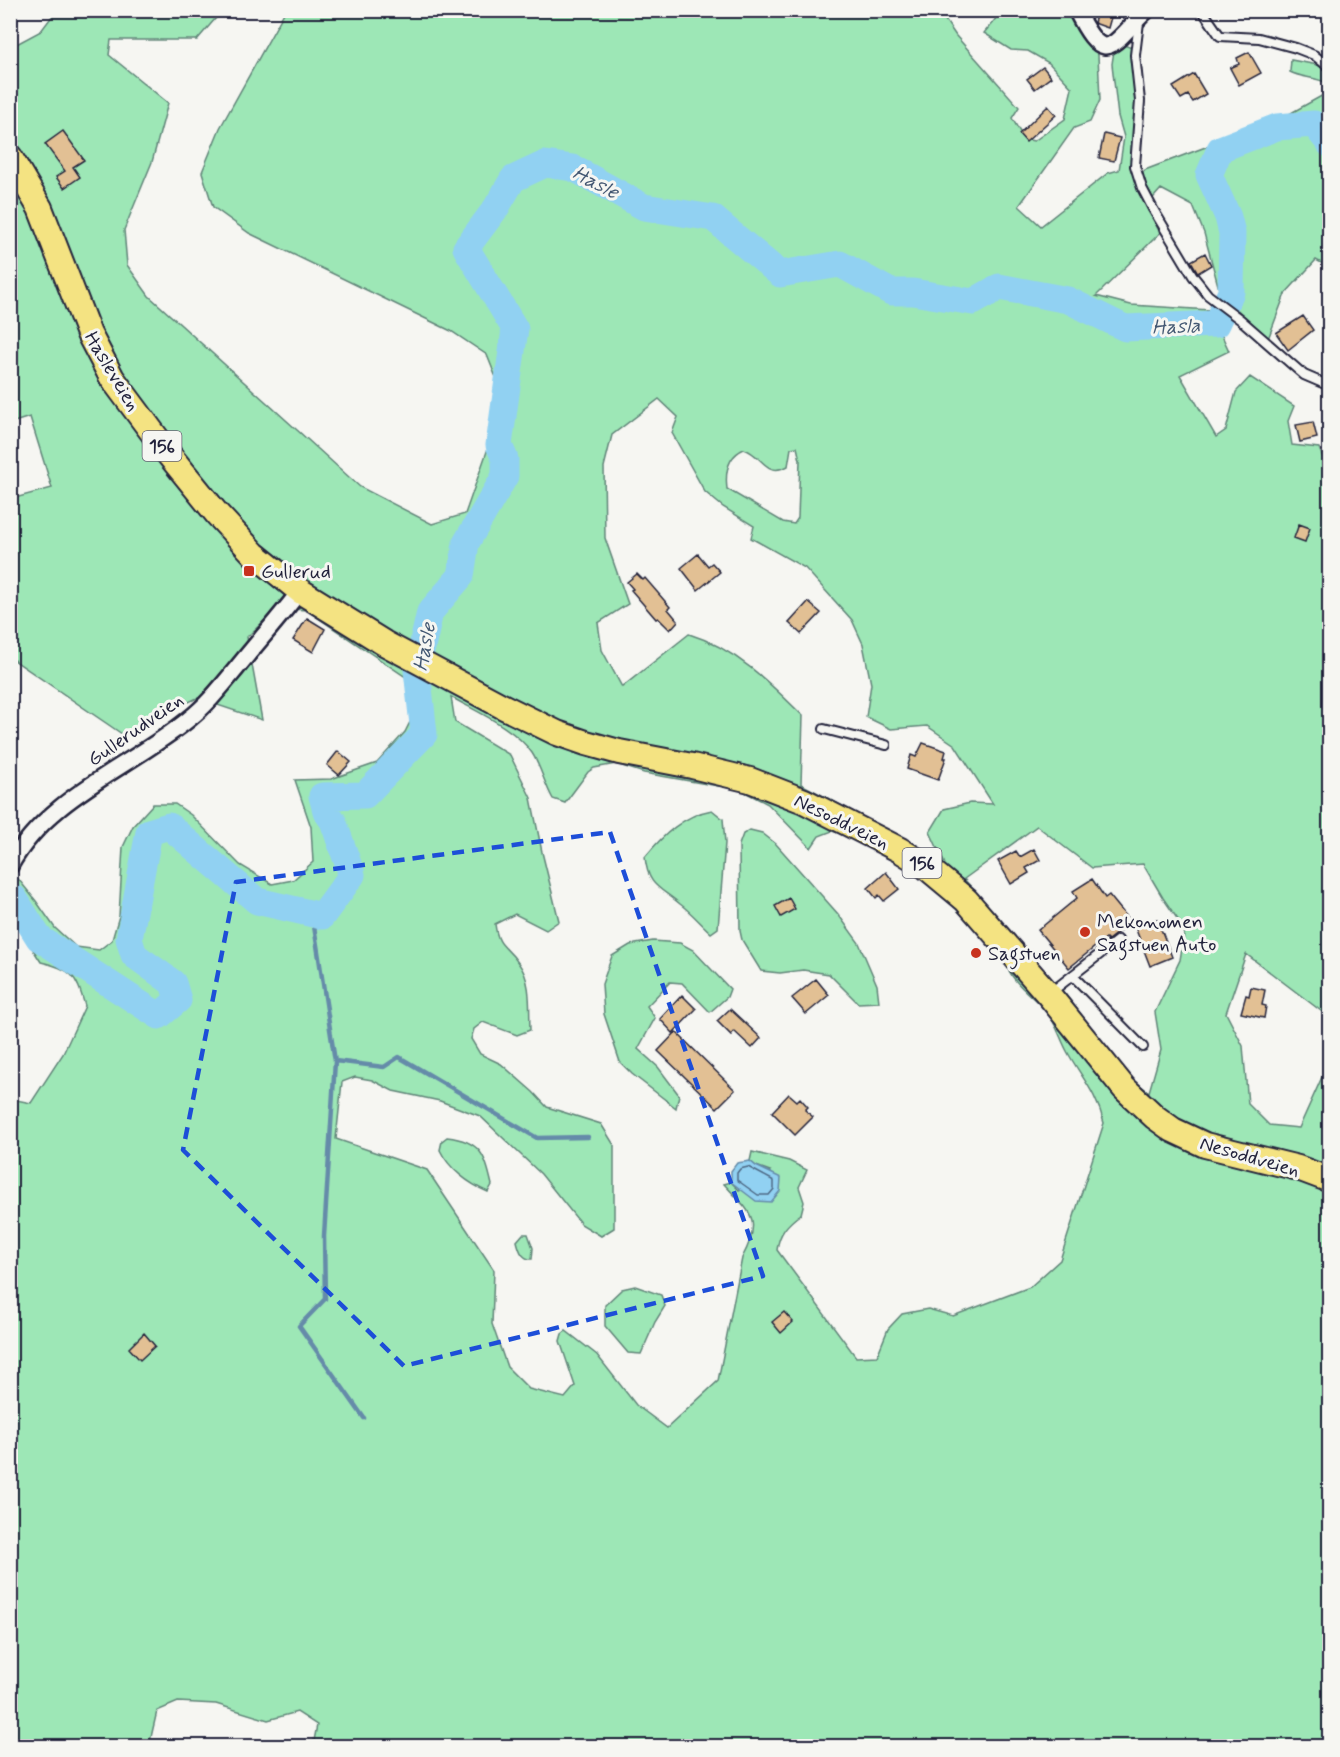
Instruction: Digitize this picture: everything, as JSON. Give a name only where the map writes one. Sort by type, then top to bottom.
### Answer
[{"type":"main road","name":"Hasleveien","points":[[10,157],[40,208],[82,320],[100,358],[112,378],[170,456],[217,514],[254,554],[300,591],[346,621],[420,662]]},
{"type":"main road","name":"Nesoddveien","points":[[420,662],[532,721],[586,743],[750,780],[804,801],[863,829],[924,865],[954,889],[1048,994],[1141,1106],[1173,1130],[1205,1145],[1298,1168],[1329,1180]]},
{"type":"street","points":[[1076,10],[1092,40],[1100,45],[1111,45],[1144,14]]},
{"type":"street","name":"Gullerudveien","points":[[12,859],[35,832],[63,806],[191,718],[218,692],[300,591]]},
{"type":"lane","points":[[1202,10],[1220,36],[1259,38],[1296,48],[1314,55],[1329,68]]},
{"type":"lane","points":[[1144,14],[1135,54],[1140,101],[1135,152],[1137,174],[1153,209],[1193,276],[1208,295],[1304,375],[1325,384]]},
{"type":"lane","points":[[824,729],[886,745]]},
{"type":"lane","points":[[1048,994],[1118,940]]},
{"type":"lane","points":[[1073,976],[1143,1047]]},
{"type":"highlighted area","points":[[610,832],[763,1276],[404,1366],[183,1150],[236,882]]},
{"type":"green space","points":[[56,11],[222,11],[197,40],[111,40],[109,55],[168,103],[152,162],[124,230],[127,265],[149,296],[360,487],[432,524],[465,514],[505,400],[487,355],[451,331],[249,233],[213,207],[202,172],[220,128],[285,11],[939,11],[956,36],[1019,107],[1012,118],[1024,139],[1034,141],[1065,119],[1072,88],[1049,63],[1028,51],[1011,50],[984,33],[1002,11],[1069,11],[1098,55],[1100,100],[1090,122],[1074,128],[1019,206],[1041,226],[1108,173],[1119,170],[1124,137],[1118,116],[1112,64],[1114,51],[1124,45],[1132,48],[1137,103],[1131,164],[1135,182],[1145,170],[1282,118],[1327,93],[1327,83],[1290,72],[1291,60],[1329,67],[1329,267],[1316,260],[1285,294],[1268,339],[1220,293],[1204,233],[1193,206],[1161,189],[1146,206],[1160,233],[1096,296],[1131,305],[1210,310],[1229,351],[1180,375],[1216,437],[1226,430],[1236,392],[1250,377],[1294,406],[1288,421],[1292,445],[1319,448],[1329,473],[1329,1017],[1246,954],[1226,1013],[1243,1046],[1248,1104],[1269,1125],[1299,1128],[1323,1075],[1329,1067],[1329,1746],[313,1746],[317,1725],[297,1712],[268,1720],[216,1704],[178,1702],[157,1711],[149,1746],[11,1746],[11,1099],[31,1103],[63,1054],[85,1006],[79,987],[71,975],[60,968],[41,962],[14,920],[11,919],[11,870],[55,928],[76,947],[99,950],[112,940],[119,916],[123,847],[133,826],[153,804],[175,804],[191,815],[240,865],[272,884],[293,880],[313,862],[311,827],[295,780],[331,779],[377,763],[405,732],[413,716],[413,682],[306,610],[278,608],[247,637],[262,720],[197,698],[122,734],[11,658],[11,499],[52,488],[30,417],[11,423],[11,47],[41,31]],"holes":[[[659,399],[678,417],[672,433],[705,492],[723,507],[754,526],[751,538],[805,568],[852,620],[863,644],[871,684],[866,717],[891,729],[927,726],[955,745],[993,804],[970,803],[944,809],[930,832],[944,862],[801,784],[803,716],[765,679],[722,648],[689,634],[622,687],[602,650],[598,623],[628,604],[605,538],[604,467],[612,435]],[[797,447],[800,460],[798,518],[794,524],[783,522],[727,489],[726,483],[731,461],[744,449],[769,467],[780,469],[788,466],[791,448]],[[451,697],[506,728],[532,753],[553,799],[565,803],[588,772],[594,768],[616,764],[644,773],[741,790],[768,804],[811,848],[819,836],[832,831],[863,841],[911,869],[949,901],[1005,961],[1012,976],[1050,1016],[1101,1113],[1104,1123],[1060,1260],[1030,1287],[953,1316],[928,1309],[902,1314],[888,1329],[877,1356],[856,1357],[777,1250],[784,1229],[801,1214],[804,1202],[799,1187],[807,1170],[789,1161],[752,1152],[750,1161],[770,1171],[739,1190],[731,1182],[724,1184],[747,1210],[753,1225],[752,1234],[742,1258],[718,1381],[667,1428],[636,1405],[597,1355],[566,1331],[562,1334],[560,1341],[575,1386],[565,1398],[529,1389],[507,1367],[492,1324],[494,1270],[427,1170],[336,1139],[342,1082],[355,1077],[372,1080],[393,1091],[440,1101],[480,1116],[541,1174],[581,1224],[601,1236],[614,1228],[614,1145],[601,1124],[547,1107],[501,1064],[480,1054],[471,1039],[474,1029],[483,1022],[517,1035],[530,1030],[526,979],[515,958],[498,938],[495,924],[515,914],[546,930],[559,921],[531,798],[510,755],[455,722]],[[1037,826],[1092,868],[1143,864],[1185,930],[1180,960],[1155,1012],[1161,1050],[1149,1092],[1131,1078],[1065,994],[964,879]]]},
{"type":"green space","points":[[712,810],[723,819],[725,843],[718,928],[711,933],[652,881],[645,857],[659,841],[683,821]]},
{"type":"green space","points":[[750,830],[762,833],[776,844],[838,914],[859,943],[877,985],[879,1002],[858,1003],[829,974],[803,970],[780,973],[761,971],[742,940],[740,931],[739,845],[743,834]]},
{"type":"green space","points":[[653,941],[680,943],[693,950],[730,989],[727,997],[710,1012],[682,983],[670,982],[647,1006],[655,1018],[638,1049],[658,1067],[679,1095],[676,1108],[620,1062],[604,1014],[602,984],[612,956],[630,945]]},
{"type":"green space","points":[[447,1137],[467,1142],[480,1151],[487,1165],[492,1185],[488,1192],[454,1170],[444,1157],[440,1150],[442,1141]]},
{"type":"green space","points":[[523,1234],[528,1234],[533,1248],[532,1259],[523,1256],[519,1247],[517,1241]]},
{"type":"green space","points":[[635,1286],[661,1295],[665,1306],[641,1354],[628,1353],[605,1326],[605,1305],[622,1289]]},
{"type":"water","points":[[750,1161],[781,1178],[780,1191],[771,1202],[756,1201],[731,1182],[731,1171],[737,1163]]},
{"type":"building","points":[[1097,10],[1113,10],[1108,28],[1094,23]]},
{"type":"building","points":[[1249,52],[1261,73],[1239,85],[1230,68],[1239,64],[1237,58]]},
{"type":"building","points":[[1043,67],[1051,77],[1035,89],[1027,79]]},
{"type":"building","points":[[1194,74],[1206,94],[1193,102],[1188,95],[1181,99],[1173,87]]},
{"type":"building","points":[[1048,106],[1056,115],[1026,142],[1019,134]]},
{"type":"building","points":[[63,131],[84,160],[73,167],[80,177],[64,188],[56,177],[65,171],[45,144]]},
{"type":"building","points":[[1104,134],[1120,138],[1114,161],[1099,158]]},
{"type":"building","points":[[1205,253],[1211,265],[1198,273],[1191,261]]},
{"type":"building","points":[[1303,316],[1313,330],[1288,350],[1276,333]]},
{"type":"building","points":[[1313,422],[1317,438],[1300,442],[1296,425]]},
{"type":"building","points":[[1299,524],[1310,528],[1305,542],[1294,538]]},
{"type":"building","points":[[698,554],[708,566],[712,563],[720,572],[698,590],[681,568]]},
{"type":"building","points":[[637,574],[643,580],[645,578],[670,607],[668,609],[678,621],[670,630],[658,618],[656,619],[631,590],[633,589],[627,582]]},
{"type":"building","points":[[808,602],[821,613],[801,634],[789,623]]},
{"type":"building","points":[[307,618],[325,629],[313,652],[293,640]]},
{"type":"building","points":[[923,743],[946,751],[944,758],[946,758],[938,780],[907,769],[911,755],[916,757]]},
{"type":"building","points":[[338,751],[351,762],[339,775],[327,765]]},
{"type":"building","points":[[1034,849],[1040,860],[1026,868],[1029,873],[1011,884],[998,861],[1016,851],[1020,857]]},
{"type":"building","points":[[886,872],[899,889],[884,901],[879,895],[876,898],[868,888]]},
{"type":"building","points":[[1092,879],[1105,898],[1109,895],[1131,922],[1108,940],[1106,938],[1069,968],[1038,930],[1077,898],[1073,891]]},
{"type":"building","points":[[789,898],[795,909],[781,917],[775,906]]},
{"type":"building","points":[[1157,919],[1172,957],[1150,966],[1135,927]]},
{"type":"building","points":[[816,979],[829,995],[806,1014],[792,998]]},
{"type":"building","points":[[1251,987],[1265,990],[1262,1005],[1266,1006],[1264,1018],[1241,1013]]},
{"type":"building","points":[[682,995],[696,1009],[673,1033],[660,1019]]},
{"type":"building","points":[[730,1009],[761,1038],[752,1048],[734,1031],[731,1035],[717,1021]]},
{"type":"building","points":[[676,1032],[735,1090],[717,1108],[658,1051]]},
{"type":"building","points":[[789,1094],[797,1101],[800,1098],[808,1107],[805,1110],[813,1117],[795,1135],[772,1112]]},
{"type":"building","points":[[784,1312],[793,1322],[781,1333],[772,1322]]},
{"type":"building","points":[[144,1333],[155,1346],[140,1360],[129,1348]]},
{"type":"waterway","name":"Hasle","points":[[10,896],[14,898],[39,938],[159,1016],[178,1000],[173,983],[134,955],[129,939],[149,832],[169,826],[257,901],[322,916],[352,875],[322,796],[365,795],[424,734],[417,670],[430,612],[461,576],[466,543],[505,476],[505,459],[499,445],[515,329],[466,248],[496,208],[513,179],[545,164],[573,168],[644,207],[713,218],[780,274],[840,264],[891,292],[913,292],[973,302],[999,287],[1068,300],[1125,328],[1216,324],[1231,292],[1232,233],[1228,217],[1209,175],[1220,149],[1277,127],[1314,124],[1330,144]]},
{"type":"waterway","points":[[312,913],[335,1061],[324,1236],[325,1299],[299,1326],[364,1418]]},
{"type":"waterway","points":[[335,1061],[384,1067],[399,1057],[537,1138],[588,1137]]},
{"type":"place","name":"Gullerud","points":[[249,571]]},
{"type":"place","name":"Mekonomen Sagstuen Auto","points":[[1085,932]]},
{"type":"place","name":"Sagstuen","points":[[976,953]]},
{"type":"water label","name":"Hasla","points":[[1176,326]]}]
